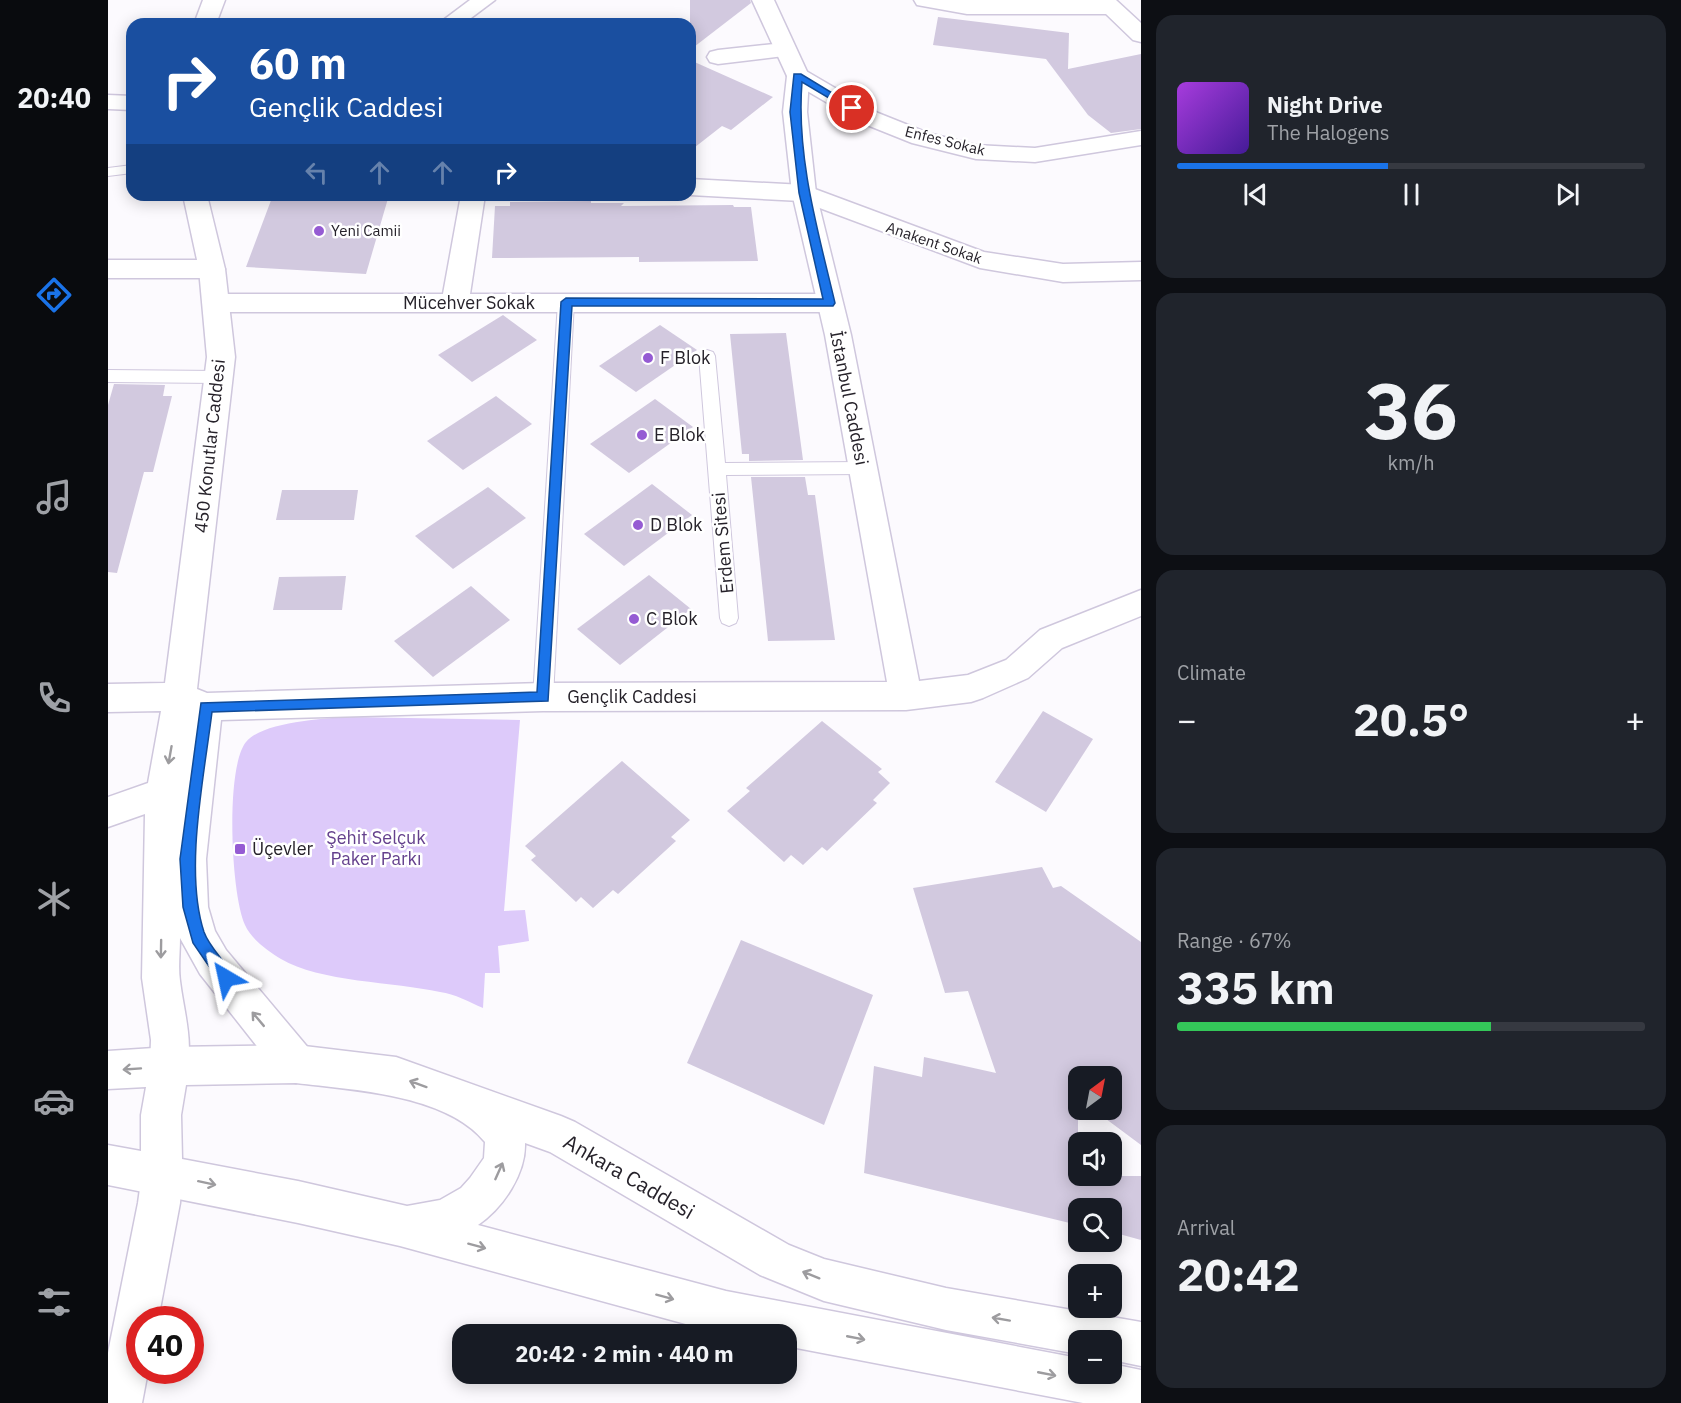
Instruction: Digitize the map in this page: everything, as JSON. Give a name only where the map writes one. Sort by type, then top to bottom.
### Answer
[{"type":"street","points":[[208,18],[214,0]]},
{"type":"street","points":[[458,18],[484,0]]},
{"type":"street","points":[[763,0],[784,50],[798,76]]},
{"type":"street","points":[[925,0],[967,8],[1109,4],[1141,35]]},
{"type":"street","points":[[718,57],[784,50]]},
{"type":"street","name":"Enfes Sokak","points":[[798,76],[870,118],[920,138],[976,152],[1035,155],[1141,138]]},
{"type":"street","name":"İstanbul Caddesi","points":[[798,76],[795,112],[804,193],[830,303],[906,696]]},
{"type":"street","points":[[108,102],[126,103]]},
{"type":"street","name":"Anakent Sokak","points":[[696,187],[804,193],[980,260],[1063,273],[1141,271]]},
{"type":"street","name":"450 Konutlar Caddesi","points":[[193,702],[221,357],[212,269],[196,201]]},
{"type":"street","points":[[455,303],[472,201]]},
{"type":"street","points":[[108,269],[212,269]]},
{"type":"street","name":"Mücehver Sokak","points":[[217,303],[830,303]]},
{"type":"street","name":"Gençlik Caddesi","points":[[108,698],[193,702],[543,697],[906,696],[971,688],[1017,669],[1051,639],[1141,603]]},
{"type":"street","points":[[120,1403],[159,1203],[162,1174],[161,1115],[169,1066],[170,1040],[161,978],[163,793],[193,702]]},
{"type":"street","points":[[193,702],[188,859],[190,907],[198,938],[213,962],[296,1064]]},
{"type":"street","points":[[108,812],[163,793]]},
{"type":"street","name":"Ankara Caddesi","points":[[108,1070],[169,1066],[296,1064],[396,1076],[561,1136],[775,1260],[824,1280],[946,1309],[1141,1344]]},
{"type":"street","points":[[400,1226],[436,1223],[470,1208],[491,1188],[505,1158],[504,1135],[495,1122],[472,1104]]},
{"type":"street","points":[[108,1165],[162,1174],[400,1226],[726,1313],[1141,1392]]},
{"type":"lane","points":[[108,171],[126,170]]},
{"type":"lane","points":[[543,697],[566,302]]},
{"type":"lane","name":"Erdem Sitesi","points":[[707,356],[729,618]]},
{"type":"lane","points":[[108,376],[218,377]]},
{"type":"lane","name":"Erdem Sitesi","points":[[716,469],[863,468]]},
{"type":"green space","name":"Şehit Selçuk Paker Parkı","points":[[350,717],[520,720],[504,911],[525,910],[529,941],[498,946],[500,973],[485,973],[483,1008],[446,993],[336,977],[297,967],[265,948],[251,935],[245,925],[236,887],[232,832],[235,777],[239,756],[246,742],[265,730],[295,722]]},
{"type":"building","points":[[690,0],[750,0],[751,3],[696,45],[696,18],[690,18]]},
{"type":"building","points":[[938,17],[1069,33],[1068,69],[1141,54],[1141,129],[1111,133],[1088,115],[1046,59],[933,45]]},
{"type":"building","points":[[696,63],[773,97],[731,130],[722,126],[696,146]]},
{"type":"building","name":"Yeni Camii","points":[[271,201],[387,201],[366,274],[246,267]]},
{"type":"building","points":[[591,201],[591,203],[624,203],[621,206],[733,205],[734,207],[751,207],[758,261],[639,262],[639,257],[492,258],[495,206],[510,206],[510,202]]},
{"type":"building","points":[[503,315],[537,340],[472,382],[438,355]]},
{"type":"building","name":"F Blok","points":[[660,325],[697,350],[636,392],[599,366]]},
{"type":"building","points":[[786,333],[803,460],[749,461],[749,454],[742,454],[730,334]]},
{"type":"building","points":[[114,384],[165,385],[163,396],[172,396],[153,472],[144,472],[117,573],[108,572],[108,405]]},
{"type":"building","points":[[496,396],[532,424],[463,470],[427,441]]},
{"type":"building","name":"E Blok","points":[[655,399],[693,427],[629,473],[590,444]]},
{"type":"building","points":[[751,477],[805,477],[808,495],[815,495],[835,640],[768,641]]},
{"type":"building","name":"D Blok","points":[[652,484],[692,515],[624,566],[584,534]]},
{"type":"building","points":[[488,487],[526,518],[453,569],[415,536]]},
{"type":"building","points":[[282,490],[358,490],[354,520],[276,520]]},
{"type":"building","name":"C Blok","points":[[649,575],[691,609],[620,665],[577,629]]},
{"type":"building","points":[[346,576],[342,610],[273,610],[279,577]]},
{"type":"building","points":[[471,586],[510,620],[433,677],[394,641]]},
{"type":"building","points":[[1043,711],[1093,739],[1046,812],[995,782]]},
{"type":"building","points":[[822,721],[882,769],[878,772],[890,783],[873,800],[877,803],[827,851],[822,847],[803,865],[791,855],[784,862],[727,811],[750,791],[746,788]]},
{"type":"building","points":[[622,761],[690,820],[671,837],[676,841],[618,894],[613,890],[593,908],[581,897],[576,902],[531,860],[536,856],[525,846]]},
{"type":"building","points":[[1042,867],[1053,888],[1061,886],[1141,942],[1141,1145],[1107,1120],[1122,1120],[1122,1066],[1068,1066],[1068,1120],[1078,1120],[1078,1132],[1068,1132],[1068,1186],[1122,1186],[1122,1176],[1141,1176],[1141,1240],[1122,1235],[1122,1198],[1068,1198],[1068,1223],[864,1173],[874,1066],[922,1077],[924,1057],[996,1073],[968,991],[945,993],[913,888]]},
{"type":"building","points":[[741,940],[873,995],[824,1125],[687,1063]]},
{"type":"place","name":"Yeni Camii","points":[[319,231]]},
{"type":"place","name":"F Blok","points":[[648,358]]},
{"type":"place","name":"E Blok","points":[[642,435]]},
{"type":"place","name":"D Blok","points":[[638,525]]},
{"type":"place","name":"C Blok","points":[[634,619]]},
{"type":"place","name":"Üçevler","points":[[240,849]]},
{"type":"route","points":[[226,978],[198,938],[190,907],[188,859],[206,707],[543,697],[566,302],[830,303],[804,193],[795,112],[798,76],[852,108]]}]
